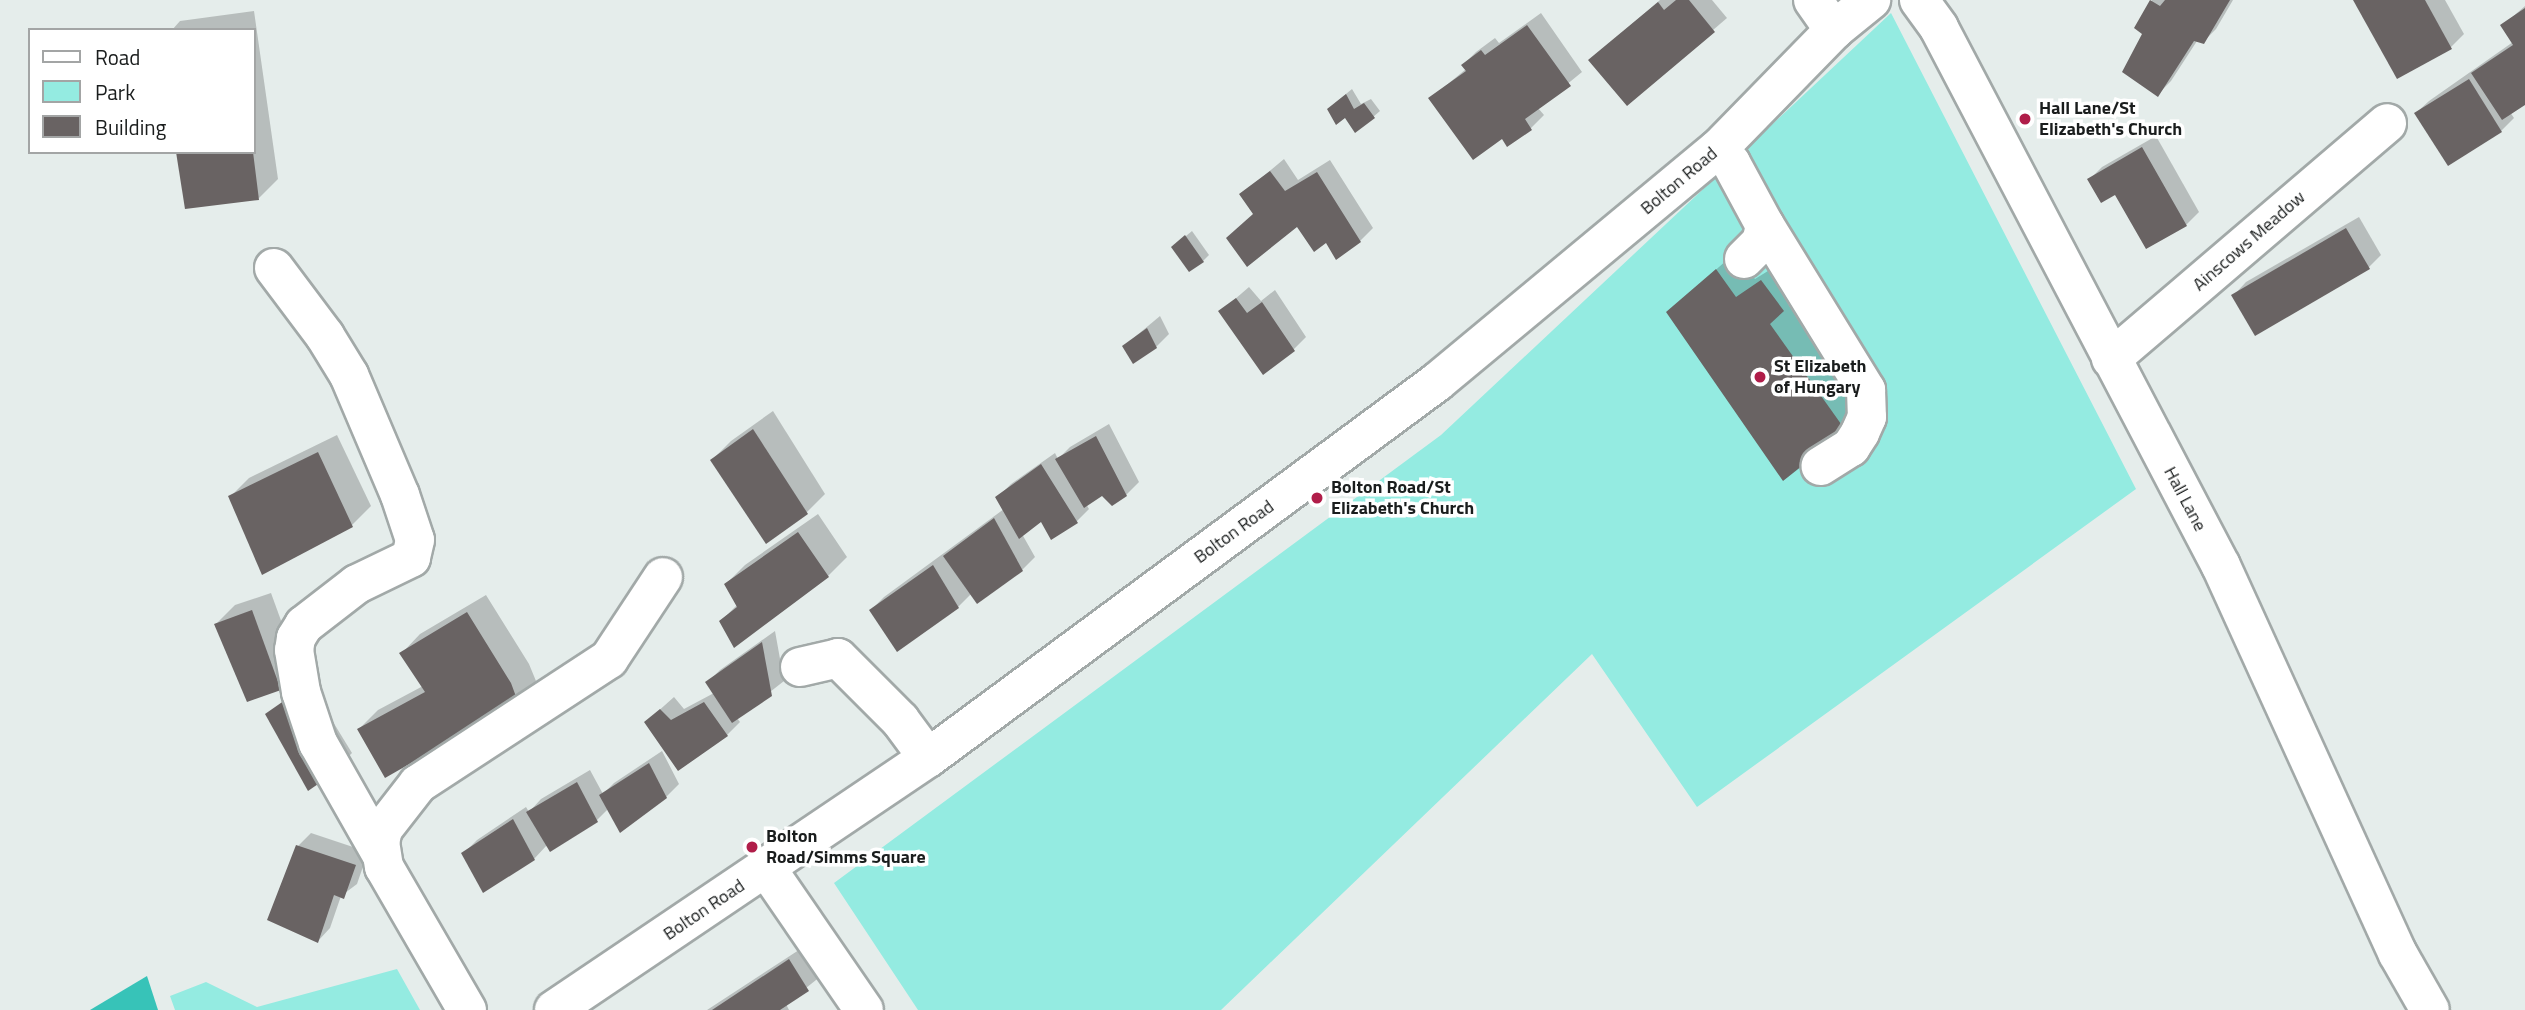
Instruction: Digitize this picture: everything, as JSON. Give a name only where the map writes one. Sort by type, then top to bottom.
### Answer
[{"type":"main road","name":"Bolton Road","points":[[554,1010],[928,758],[1437,382],[1718,149],[1823,15],[1871,0]]},
{"type":"main road","name":"Hall Lane","points":[[1919,0],[1939,28],[2221,566],[2398,954],[2430,1010]]},
{"type":"main road","name":"Ainscows Meadow","points":[[2111,359],[2387,123]]},
{"type":"main road","points":[[1718,149],[1731,163],[1764,224],[1866,390],[1867,417],[1860,433],[1851,447],[1820,467]]},
{"type":"main road","points":[[1744,260],[1761,242],[1764,224]]},
{"type":"main road","points":[[274,268],[325,335],[349,374],[400,495],[415,540],[411,558],[357,584],[304,625],[296,638],[294,650],[301,692],[318,743],[381,854],[390,879],[467,1010]]},
{"type":"main road","points":[[381,854],[383,829],[418,784],[608,659],[663,577]]},
{"type":"main road","points":[[800,667],[838,658],[900,720],[928,758]]},
{"type":"main road","points":[[766,869],[864,1010]]},
{"type":"green space","points":[[1891,13],[2136,489],[1697,807],[1592,654],[1221,1010],[918,1010],[834,883],[1441,435]]},
{"type":"green space","points":[[397,969],[420,1010],[175,1010],[170,996],[206,982],[257,1007]]},
{"type":"shaded area","points":[[147,976],[158,1010],[90,1010]]},
{"type":"building","points":[[1676,0],[1689,0],[1715,32],[1627,106],[1588,60],[1658,2],[1664,10]]},
{"type":"building","points":[[2150,0],[2160,6],[2165,0],[2230,0],[2204,44],[2194,41],[2158,97],[2122,72],[2142,34],[2134,28]]},
{"type":"building","points":[[2353,0],[2425,0],[2452,49],[2397,79]]},
{"type":"building","points":[[2525,8],[2525,105],[2502,120],[2471,73],[2513,45],[2500,25]]},
{"type":"building","points":[[1527,25],[1571,86],[1525,119],[1532,130],[1507,147],[1502,139],[1473,160],[1428,98],[1466,71],[1461,65],[1481,50],[1485,55]]},
{"type":"building","points":[[2469,79],[2502,132],[2448,166],[2414,113]]},
{"type":"building","points":[[1346,94],[1354,109],[1364,103],[1375,118],[1355,133],[1345,118],[1336,125],[1327,109]]},
{"type":"building","points":[[2142,147],[2187,226],[2146,249],[2115,195],[2101,203],[2087,179]]},
{"type":"building","points":[[176,154],[253,154],[259,200],[185,209]]},
{"type":"building","points":[[1270,171],[1285,191],[1317,172],[1361,242],[1336,260],[1326,243],[1314,252],[1297,227],[1247,267],[1226,238],[1253,214],[1239,194]]},
{"type":"building","points":[[2346,228],[2370,269],[2255,336],[2231,295]]},
{"type":"building","points":[[1185,235],[1204,262],[1189,272],[1171,247]]},
{"type":"building","name":"St Elizabeth of Hungary","points":[[1716,269],[1736,297],[1761,280],[1784,311],[1770,324],[1846,431],[1783,481],[1666,312]]},
{"type":"building","points":[[1236,298],[1247,313],[1262,302],[1295,351],[1263,375],[1218,311]]},
{"type":"building","points":[[1147,328],[1157,348],[1133,364],[1122,346]]},
{"type":"building","points":[[753,429],[808,514],[766,544],[710,460]]},
{"type":"building","points":[[1096,436],[1127,496],[1112,506],[1102,496],[1084,508],[1055,459]]},
{"type":"building","points":[[318,452],[353,527],[262,575],[228,496]]},
{"type":"building","points":[[1041,464],[1078,523],[1051,540],[1041,522],[1019,539],[995,497]]},
{"type":"building","points":[[994,518],[1023,571],[977,604],[943,556]]},
{"type":"building","points":[[798,532],[829,577],[734,648],[719,621],[737,607],[724,584]]},
{"type":"building","points":[[933,565],[959,608],[897,652],[869,610]]},
{"type":"building","points":[[252,610],[281,690],[247,702],[214,624]]},
{"type":"building","points":[[467,612],[511,683],[518,702],[385,778],[357,729],[425,692],[399,653]]},
{"type":"building","points":[[762,642],[772,696],[732,723],[705,682]]},
{"type":"building","points":[[288,698],[334,773],[308,791],[265,714]]},
{"type":"building","points":[[704,702],[728,736],[678,771],[644,722],[660,709],[671,720]]},
{"type":"building","points":[[649,763],[667,798],[620,833],[599,795]]},
{"type":"building","points":[[577,782],[598,822],[550,852],[526,812]]},
{"type":"building","points":[[513,819],[535,860],[483,893],[461,853]]},
{"type":"building","points":[[296,845],[356,865],[344,899],[334,895],[318,943],[267,920]]},
{"type":"building","points":[[789,959],[809,991],[780,1010],[712,1010]]},
{"type":"place","name":"Hall Lane/St Elizabeth's Church","points":[[2025,119]]},
{"type":"place","name":"St Elizabeth of Hungary","points":[[1760,377]]},
{"type":"place","name":"Bolton Road/St Elizabeth's Church","points":[[1317,498]]},
{"type":"place","name":"Bolton Road/Simms Square","points":[[752,847]]}]
